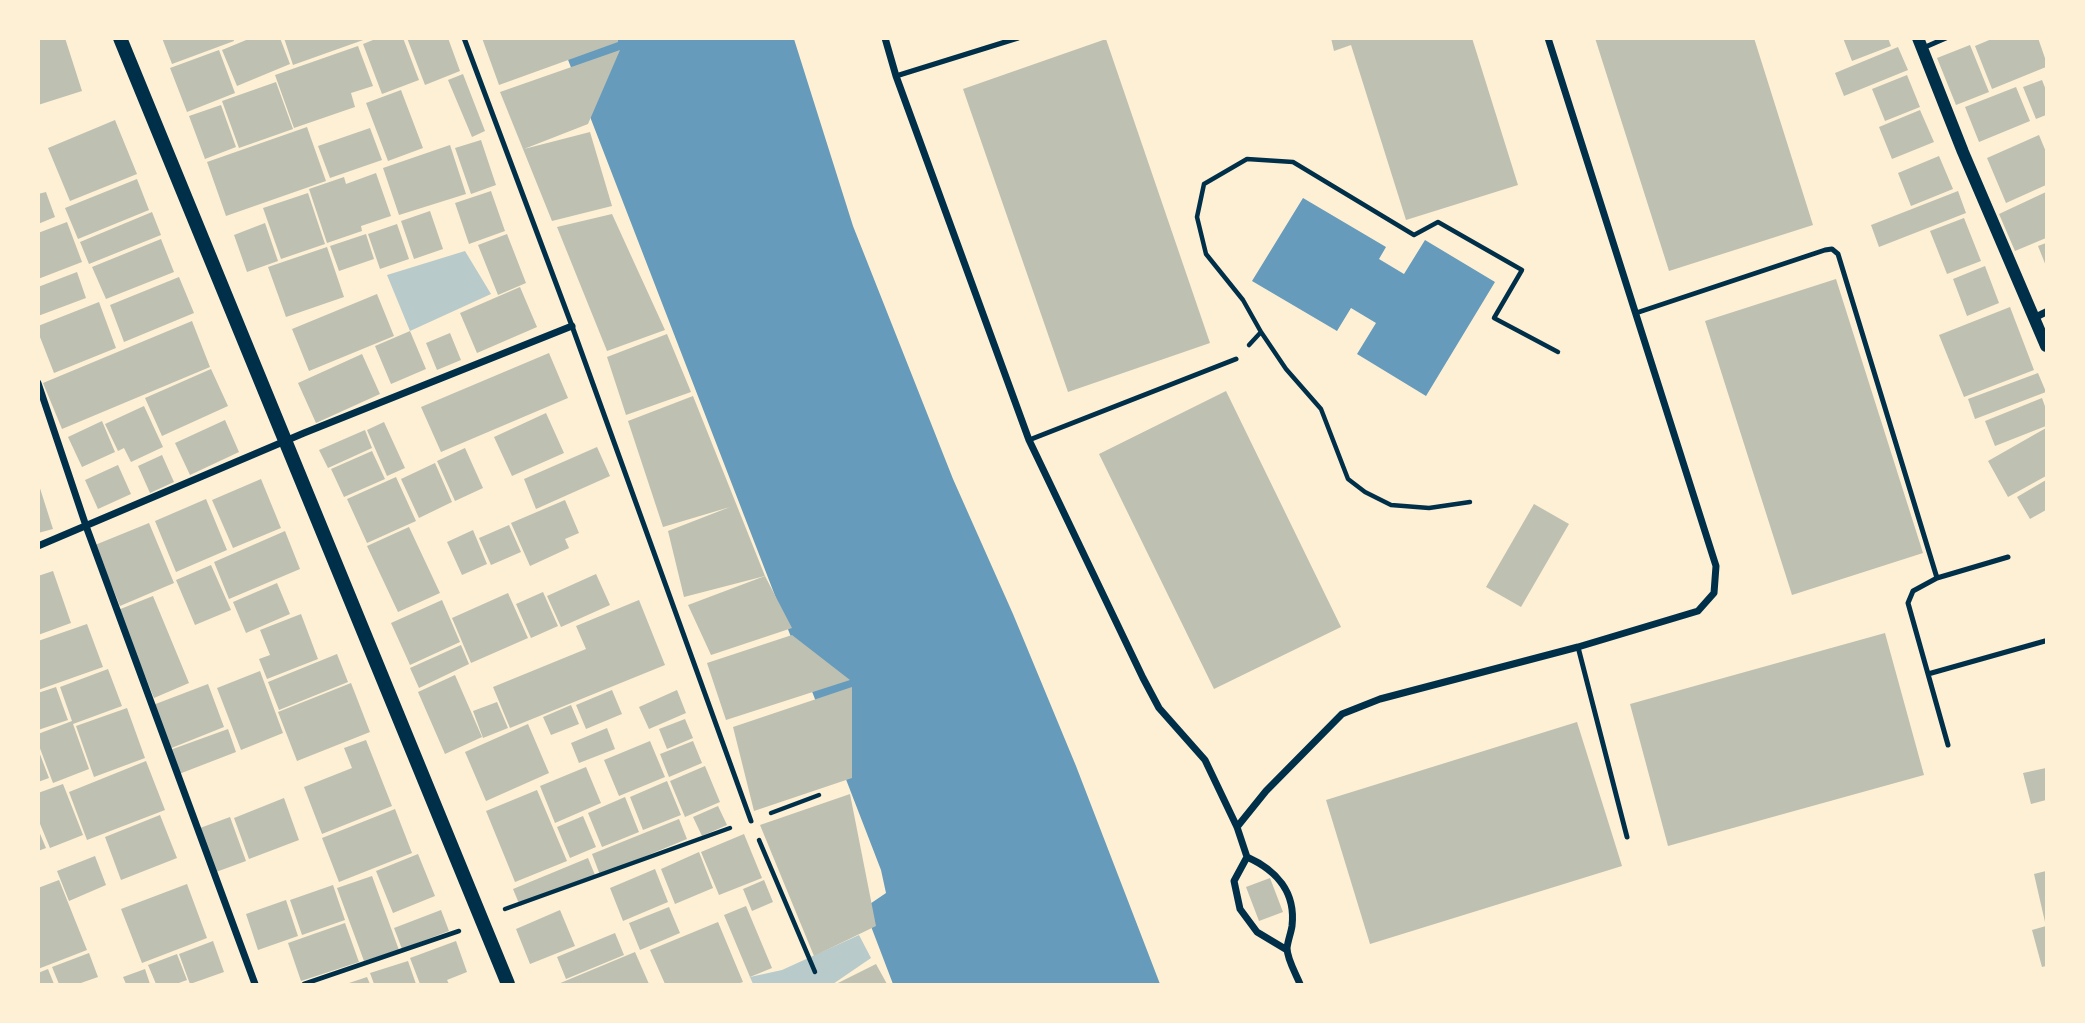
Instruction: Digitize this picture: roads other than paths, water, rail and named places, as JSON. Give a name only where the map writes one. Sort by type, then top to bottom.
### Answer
[{"type":"main road","points":[[120,38],[508,985]]},
{"type":"street","points":[[885,38],[896,76],[1029,440],[1153,698],[1205,760],[1237,827],[1247,857],[1234,881],[1240,909],[1257,932],[1287,950]]},
{"type":"street","points":[[1237,827],[1266,791],[1342,714],[1380,699],[1578,647],[1698,611],[1714,593],[1716,566],[1548,38]]},
{"type":"street","points":[[1921,44],[1963,152],[2046,346]]},
{"type":"street","points":[[2034,318],[2046,312]]},
{"type":"street","points":[[38,546],[572,326]]},
{"type":"street","points":[[38,383],[86,526],[255,985]]},
{"type":"street","points":[[1247,857],[1266,865],[1285,885],[1290,896],[1293,924],[1287,950],[1300,985]]},
{"type":"lane","points":[[464,38],[572,326],[751,821]]},
{"type":"lane","points":[[896,76],[1018,38]]},
{"type":"lane","points":[[1921,44],[1946,38]]},
{"type":"lane","points":[[1636,313],[1825,250],[1832,249],[1839,254],[1937,578]]},
{"type":"lane","points":[[1029,440],[1236,359]]},
{"type":"lane","points":[[1948,745],[1908,603],[1913,591],[1937,578],[2008,557]]},
{"type":"lane","points":[[1928,674],[2045,641]]},
{"type":"lane","points":[[1578,647],[1628,837]]},
{"type":"water","points":[[560,39],[794,39],[853,226],[953,479],[1076,766],[1160,984],[893,984],[864,908],[886,893],[881,870]]},
{"type":"water","points":[[1303,198],[1386,247],[1379,259],[1404,274],[1425,240],[1495,282],[1426,396],[1357,354],[1376,323],[1351,308],[1337,331],[1252,281]]}]
